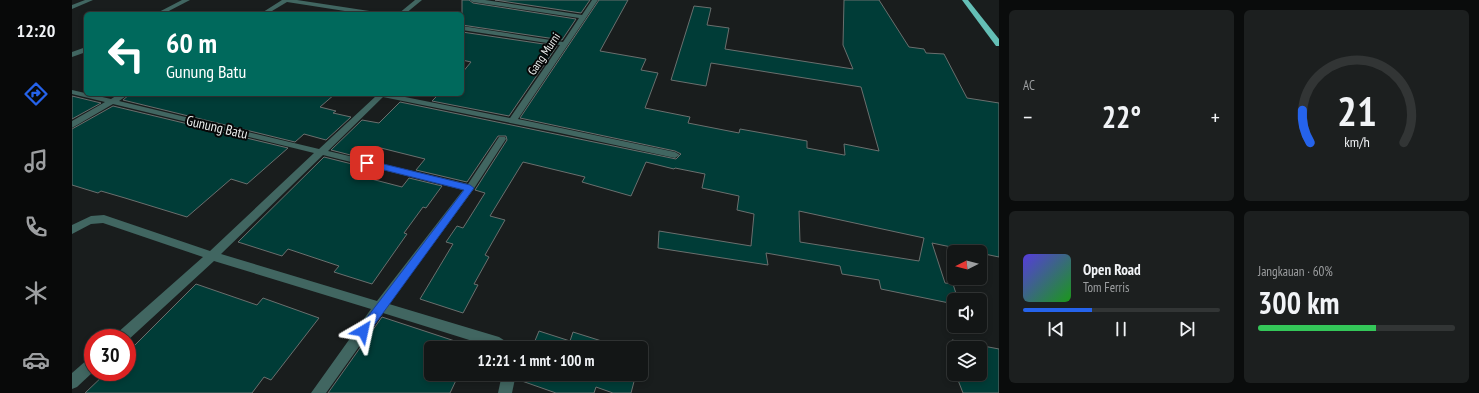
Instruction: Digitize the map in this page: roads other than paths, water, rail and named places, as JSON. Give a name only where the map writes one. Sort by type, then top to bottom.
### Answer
[{"type":"highway","points":[[965,0],[999,44]]},
{"type":"street","points":[[72,7],[90,0]]},
{"type":"street","points":[[162,12],[187,0]]},
{"type":"street","points":[[265,12],[286,0],[363,12]]},
{"type":"street","points":[[404,12],[419,0]]},
{"type":"street","points":[[473,0],[583,17]]},
{"type":"street","name":"Gang Murni","points":[[512,121],[595,0]]},
{"type":"street","points":[[464,28],[565,44]]},
{"type":"street","points":[[72,55],[84,50]]},
{"type":"street","name":"Gunung Batu","points":[[72,92],[84,95]]},
{"type":"street","name":"Gunung Batu","points":[[88,96],[470,188]]},
{"type":"street","points":[[72,125],[122,96]]},
{"type":"street","points":[[131,329],[212,256],[322,152],[378,96]]},
{"type":"street","points":[[390,96],[560,130],[676,156]]},
{"type":"street","points":[[318,393],[380,306],[470,188],[502,139]]},
{"type":"street","points":[[72,230],[86,221],[96,218],[104,219],[212,256],[380,306],[490,341]]},
{"type":"street","points":[[72,382],[84,371]]},
{"type":"street","points":[[505,393],[508,381]]}]
